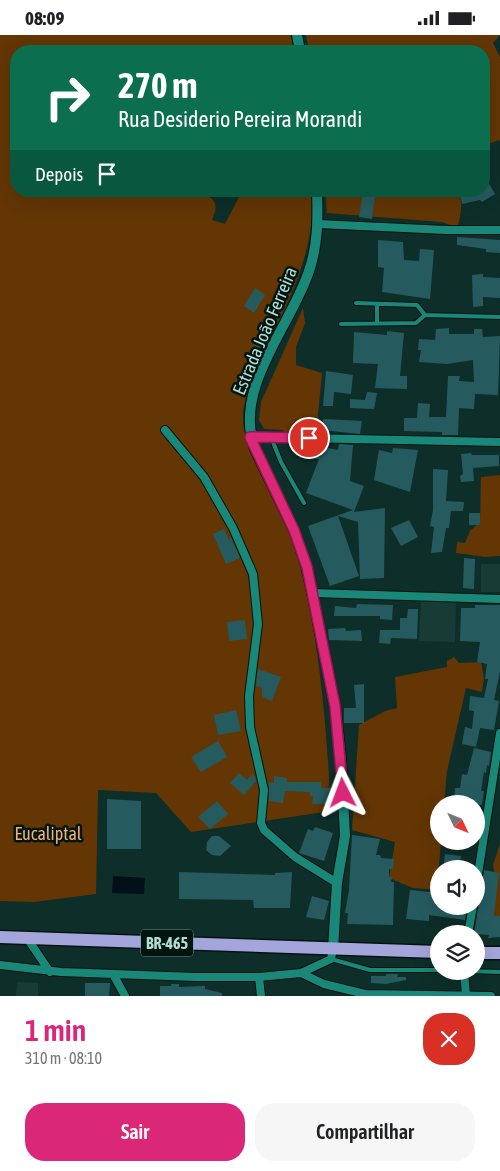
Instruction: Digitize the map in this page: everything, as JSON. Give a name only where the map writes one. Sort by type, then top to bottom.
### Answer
[{"type":"highway","name":"BR-465","points":[[0,937],[332,954],[430,951]]},
{"type":"highway","points":[[485,953],[500,953]]},
{"type":"street","name":"Estrada João Ferreira","points":[[317,197],[318,224],[313,257],[305,283],[256,386],[249,412],[250,437],[294,530],[313,593],[335,706],[341,759],[345,837],[337,883],[332,954]]},
{"type":"street","points":[[318,224],[446,230],[500,230]]},
{"type":"street","points":[[165,430],[204,477],[233,527],[253,574],[258,624],[248,696],[250,727],[264,790],[261,823],[264,830],[295,857],[337,883]]},
{"type":"street","points":[[250,437],[500,442]]},
{"type":"street","points":[[313,593],[500,599]]},
{"type":"street","points":[[481,860],[497,775],[500,733]]},
{"type":"street","points":[[27,938],[50,971]]},
{"type":"street","points":[[0,965],[50,971],[113,974],[259,977],[301,973],[332,954]]},
{"type":"street","points":[[301,973],[324,984],[365,994],[491,996]]},
{"type":"street","points":[[113,974],[125,996]]},
{"type":"street","points":[[259,977],[261,996]]},
{"type":"street","points":[[465,980],[466,995]]},
{"type":"lane","points":[[356,303],[417,305],[425,315]]},
{"type":"lane","points":[[376,304],[377,323]]},
{"type":"lane","points":[[341,324],[416,323],[425,315],[500,317]]},
{"type":"lane","points":[[271,437],[281,462],[304,503]]},
{"type":"lane","points":[[332,954],[370,970],[430,971]]},
{"type":"lane","points":[[485,972],[500,972]]},
{"type":"shaded area","points":[[481,564],[500,564],[500,592],[481,592]]},
{"type":"shaded area","points":[[421,601],[456,602],[455,642],[419,641]]},
{"type":"shaded area","points":[[113,876],[145,878],[144,894],[112,893]]},
{"type":"shaded area","points":[[17,982],[38,983],[38,996],[16,996]]},
{"type":"green space","name":"Eucaliptal","points":[[0,35],[291,35],[293,45],[10,45],[10,197],[208,197],[214,201],[215,209],[212,220],[225,224],[239,197],[312,198],[312,220],[303,263],[287,305],[251,384],[243,416],[245,432],[255,462],[292,538],[309,605],[324,707],[331,811],[191,832],[156,793],[98,790],[96,894],[34,902],[0,901]]},
{"type":"green space","points":[[306,35],[500,35],[493,43],[500,57],[500,140],[490,143],[490,45],[308,45]]},
{"type":"green space","points":[[326,197],[460,197],[461,201],[457,228],[442,222],[327,213]]},
{"type":"green space","points":[[303,308],[305,323],[296,347],[296,365],[322,373],[318,414],[320,434],[286,433],[282,430],[264,429],[259,420],[261,402]]},
{"type":"green space","points":[[500,475],[500,556],[485,557],[456,553],[457,542],[465,543],[470,531],[480,522],[481,477]]},
{"type":"green space","points":[[454,657],[459,663],[481,662],[484,678],[482,692],[466,688],[447,771],[445,795],[430,795],[430,850],[440,850],[439,860],[430,860],[430,889],[413,888],[389,878],[395,842],[352,830],[359,725],[385,711],[397,708],[395,677],[447,667],[447,661]]},
{"type":"green space","points":[[500,844],[500,919],[492,918],[497,883],[493,865]]},
{"type":"building","points":[[490,185],[495,194],[482,202],[480,200],[462,204],[461,197],[490,197]]},
{"type":"building","points":[[362,197],[375,197],[372,219],[359,217]]},
{"type":"building","points":[[457,237],[500,240],[500,253],[486,252],[486,249],[457,245]]},
{"type":"building","points":[[378,240],[403,242],[404,260],[419,261],[420,249],[434,250],[430,299],[382,292],[384,268],[378,267]]},
{"type":"building","points":[[483,274],[483,277],[500,278],[500,298],[483,297],[483,306],[473,307],[472,275]]},
{"type":"building","points":[[255,288],[265,295],[254,313],[244,306]]},
{"type":"building","points":[[449,328],[449,334],[474,334],[474,329],[482,329],[483,337],[500,336],[498,395],[475,394],[474,409],[459,408],[458,435],[442,435],[442,432],[404,431],[404,418],[417,418],[418,403],[430,404],[429,417],[446,417],[448,376],[460,376],[459,381],[474,382],[473,360],[447,364],[419,362],[421,350],[418,350],[419,339],[435,340],[436,329]]},
{"type":"building","points":[[387,331],[404,333],[400,376],[407,376],[407,389],[375,388],[378,364],[353,363],[354,332],[387,335]]},
{"type":"building","points":[[262,333],[270,337],[262,352],[254,347]]},
{"type":"building","points":[[326,371],[353,375],[351,394],[334,392],[333,406],[323,406]]},
{"type":"building","points":[[367,392],[377,393],[374,409],[350,408],[350,399],[365,400]]},
{"type":"building","points":[[323,419],[362,421],[360,434],[322,430]]},
{"type":"building","points":[[301,444],[323,445],[322,447],[338,450],[339,444],[353,445],[350,481],[364,486],[354,512],[385,508],[384,578],[360,579],[358,522],[338,516],[359,576],[330,586],[308,526],[353,510],[306,493],[319,459],[300,457]]},
{"type":"building","points":[[393,448],[418,450],[410,492],[374,480],[379,450],[392,453]]},
{"type":"building","points":[[471,453],[472,455],[499,455],[499,466],[473,468],[474,481],[461,482],[460,476],[463,474],[461,454]]},
{"type":"building","points":[[433,469],[448,470],[446,501],[464,502],[463,511],[451,511],[449,528],[446,528],[442,552],[431,553],[434,527],[430,526],[433,510]]},
{"type":"building","points":[[469,513],[480,513],[480,525],[469,525]]},
{"type":"building","points":[[409,520],[418,537],[401,546],[391,528]]},
{"type":"building","points":[[224,529],[229,540],[231,538],[240,558],[226,564],[213,534]]},
{"type":"building","points":[[464,558],[475,559],[474,589],[463,588]]},
{"type":"building","points":[[357,604],[393,605],[392,620],[380,619],[380,616],[334,616],[335,606],[356,608]]},
{"type":"building","points":[[475,605],[500,605],[500,672],[494,700],[499,701],[494,730],[480,728],[476,747],[462,744],[465,727],[472,729],[474,711],[469,710],[470,696],[484,698],[488,679],[485,679],[487,664],[477,662],[480,642],[460,641],[461,608],[475,608]]},
{"type":"building","points":[[408,609],[418,609],[417,639],[391,638],[390,644],[379,643],[380,630],[400,630],[400,618],[407,618]]},
{"type":"building","points":[[245,620],[247,639],[229,641],[227,622]]},
{"type":"building","points":[[345,628],[346,631],[361,630],[362,641],[329,640],[328,629]]},
{"type":"building","points":[[258,669],[281,677],[272,701],[262,697],[262,688],[256,686]]},
{"type":"building","points":[[364,684],[364,723],[344,723],[344,708],[356,708],[354,685]]},
{"type":"building","points":[[236,710],[241,731],[218,735],[214,715]]},
{"type":"building","points":[[218,741],[227,757],[201,772],[191,757]]},
{"type":"building","points":[[474,748],[491,752],[489,766],[487,765],[486,773],[484,772],[481,791],[484,791],[483,795],[454,795],[455,788],[460,788],[462,774],[467,775]]},
{"type":"building","points":[[239,773],[247,780],[252,774],[256,781],[244,795],[230,783]]},
{"type":"building","points":[[274,776],[287,778],[287,782],[321,782],[321,788],[333,788],[333,804],[312,804],[313,796],[310,796],[310,792],[285,791],[283,803],[269,801],[269,782],[274,783]]},
{"type":"building","points":[[107,799],[141,801],[141,849],[107,849]]},
{"type":"building","points":[[217,801],[228,814],[210,829],[198,817]]},
{"type":"building","points":[[315,827],[333,833],[324,861],[299,853],[308,829],[313,831]]},
{"type":"building","points":[[352,835],[380,839],[376,855],[380,855],[381,858],[394,859],[393,869],[389,869],[389,877],[392,877],[391,882],[394,882],[393,925],[347,924],[348,913],[345,913],[349,890]]},
{"type":"building","points":[[212,836],[219,836],[231,846],[220,856],[212,855],[206,850],[207,842]]},
{"type":"building","points":[[445,854],[461,856],[460,860],[444,860]]},
{"type":"building","points":[[485,870],[499,873],[494,916],[500,916],[500,937],[488,938],[489,935],[485,935],[485,925],[475,925],[477,915],[485,915]]},
{"type":"building","points":[[179,872],[275,875],[275,873],[292,872],[290,908],[254,908],[253,900],[179,899]]},
{"type":"building","points":[[410,890],[430,892],[430,915],[466,915],[465,920],[429,915],[429,921],[406,919]]},
{"type":"building","points":[[312,896],[329,901],[324,920],[306,917]]},
{"type":"building","points":[[386,974],[398,974],[397,977],[406,977],[406,980],[386,984],[371,983],[371,976],[386,976]]},
{"type":"building","points":[[85,983],[110,983],[109,996],[85,996]]},
{"type":"building","points":[[171,984],[179,984],[179,987],[205,986],[205,989],[222,993],[222,996],[160,996],[160,986],[171,986]]},
{"type":"route","points":[[309,438],[250,437],[294,530],[307,567],[335,706],[343,793]]}]
